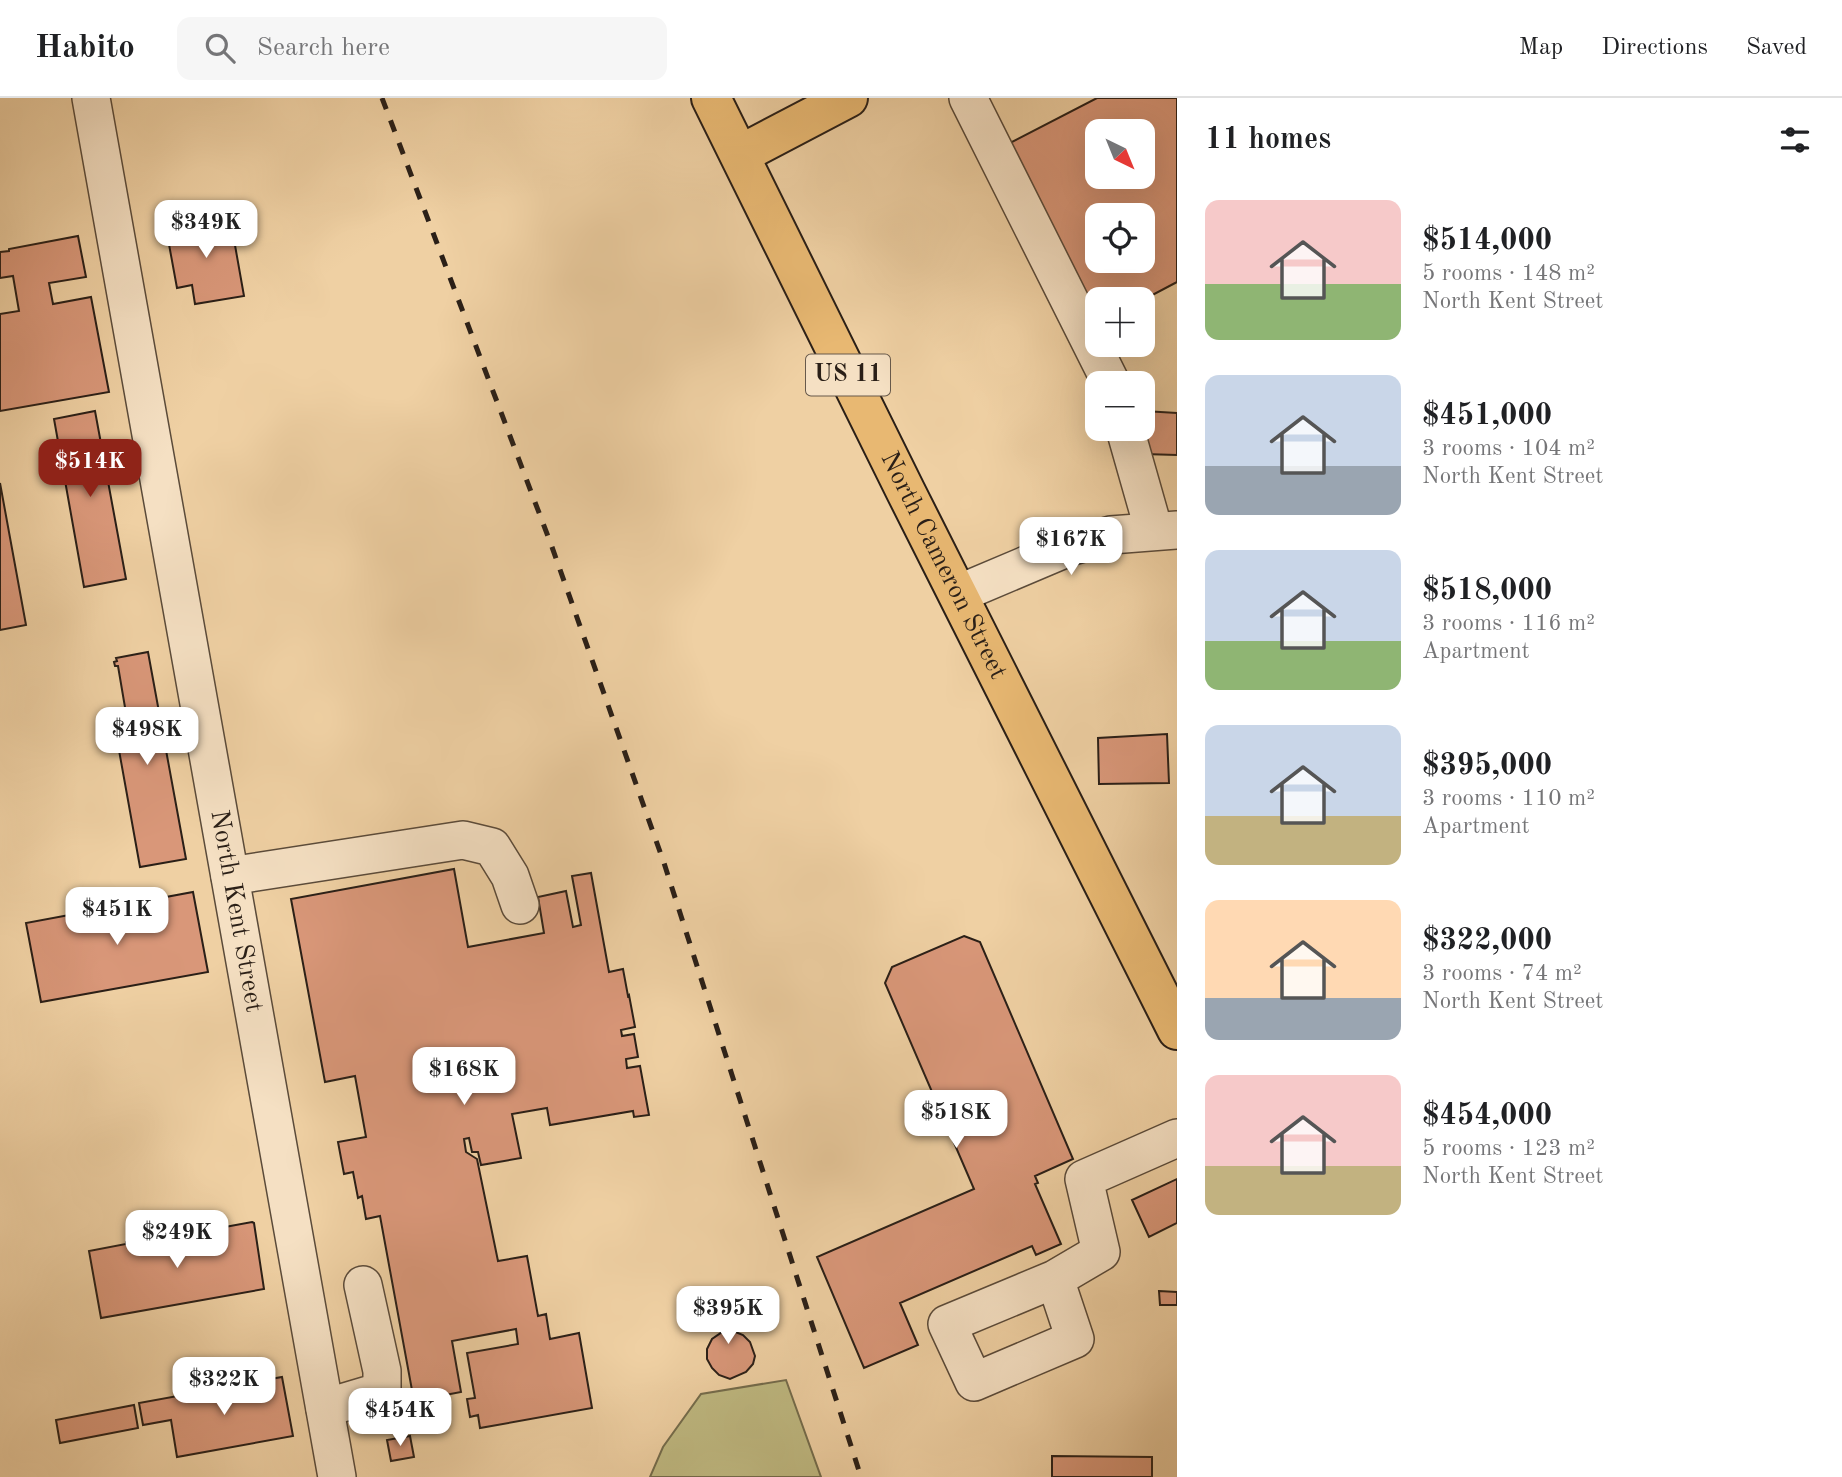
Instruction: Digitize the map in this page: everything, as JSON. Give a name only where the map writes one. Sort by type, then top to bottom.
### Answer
[{"type":"main road","name":"North Cameron Street","points":[[711,98],[1177,1030]]},
{"type":"main road","points":[[741,155],[848,98]]},
{"type":"street","name":"North Kent Street","points":[[91,98],[337,1477]]},
{"type":"street","points":[[968,98],[1105,371]]},
{"type":"street","points":[[958,594],[1069,547],[1111,535],[1165,531],[1130,441]]},
{"type":"street","points":[[230,876],[463,839],[492,847],[510,876],[520,905]]},
{"type":"street","points":[[1055,1279],[1101,1252],[1084,1179],[1177,1138]]},
{"type":"street","points":[[325,1408],[382,1391],[382,1371],[363,1285]]},
{"type":"shaded area","points":[[786,1380],[821,1477],[650,1477],[663,1447],[701,1394]]},
{"type":"building","points":[[1097,98],[1177,98],[1177,282],[1155,294],[1155,287],[1085,287],[1085,300],[1004,146]]},
{"type":"building","points":[[230,217],[244,296],[195,304],[192,285],[177,288],[166,228]]},
{"type":"building","points":[[78,236],[86,277],[49,283],[53,304],[91,297],[109,392],[0,411],[0,314],[19,311],[13,276],[0,278],[0,252]]},
{"type":"building","points":[[95,411],[126,579],[84,587],[54,419]]},
{"type":"building","points":[[1155,412],[1177,413],[1177,455],[1144,454],[1144,441],[1155,441]]},
{"type":"building","points":[[0,483],[26,625],[0,630]]},
{"type":"building","points":[[148,652],[186,859],[140,867],[115,728],[128,725],[118,666],[115,666],[114,662],[117,661],[116,658]]},
{"type":"building","points":[[1167,734],[1169,783],[1099,784],[1098,738]]},
{"type":"building","points":[[454,869],[468,947],[544,933],[538,897],[566,891],[573,927],[581,925],[572,876],[591,873],[609,972],[623,969],[635,1027],[621,1030],[622,1036],[634,1034],[638,1057],[626,1059],[627,1068],[640,1066],[649,1115],[634,1117],[633,1111],[550,1125],[547,1108],[512,1114],[521,1158],[481,1165],[478,1152],[472,1152],[469,1138],[464,1139],[466,1152],[477,1159],[498,1261],[527,1256],[538,1316],[546,1314],[550,1339],[579,1333],[592,1408],[480,1428],[478,1415],[470,1417],[467,1399],[475,1398],[467,1353],[518,1344],[516,1329],[452,1341],[461,1392],[414,1401],[380,1216],[366,1219],[362,1196],[358,1198],[353,1172],[344,1174],[338,1142],[366,1137],[355,1076],[325,1082],[291,899]]},
{"type":"building","points":[[193,892],[208,972],[41,1002],[26,923]]},
{"type":"building","points":[[964,936],[980,942],[1073,1159],[1035,1176],[1038,1183],[1035,1184],[1061,1244],[1036,1255],[1032,1246],[900,1303],[918,1345],[864,1368],[817,1257],[974,1189],[885,983],[892,967]]},
{"type":"building","points":[[1177,1179],[1177,1223],[1149,1237],[1132,1200]]},
{"type":"building","points":[[252,1222],[264,1289],[101,1318],[89,1251],[180,1232],[181,1235]]},
{"type":"building","points":[[1159,1291],[1177,1292],[1177,1305],[1160,1305]]},
{"type":"building","points":[[725,1303],[733,1331],[750,1342],[755,1356],[753,1364],[746,1372],[730,1379],[719,1375],[707,1359],[707,1349],[712,1339],[722,1332],[721,1327],[711,1329],[706,1309]]},
{"type":"building","points":[[282,1377],[293,1436],[177,1457],[171,1420],[143,1425],[139,1403]]},
{"type":"building","points":[[134,1405],[138,1428],[60,1443],[56,1420]]},
{"type":"building","points":[[410,1436],[414,1457],[391,1461],[387,1440]]},
{"type":"building","points":[[1052,1456],[1152,1457],[1152,1477],[1052,1477]]},
{"type":"railway","points":[[382,98],[552,547],[664,863],[861,1477]]}]
